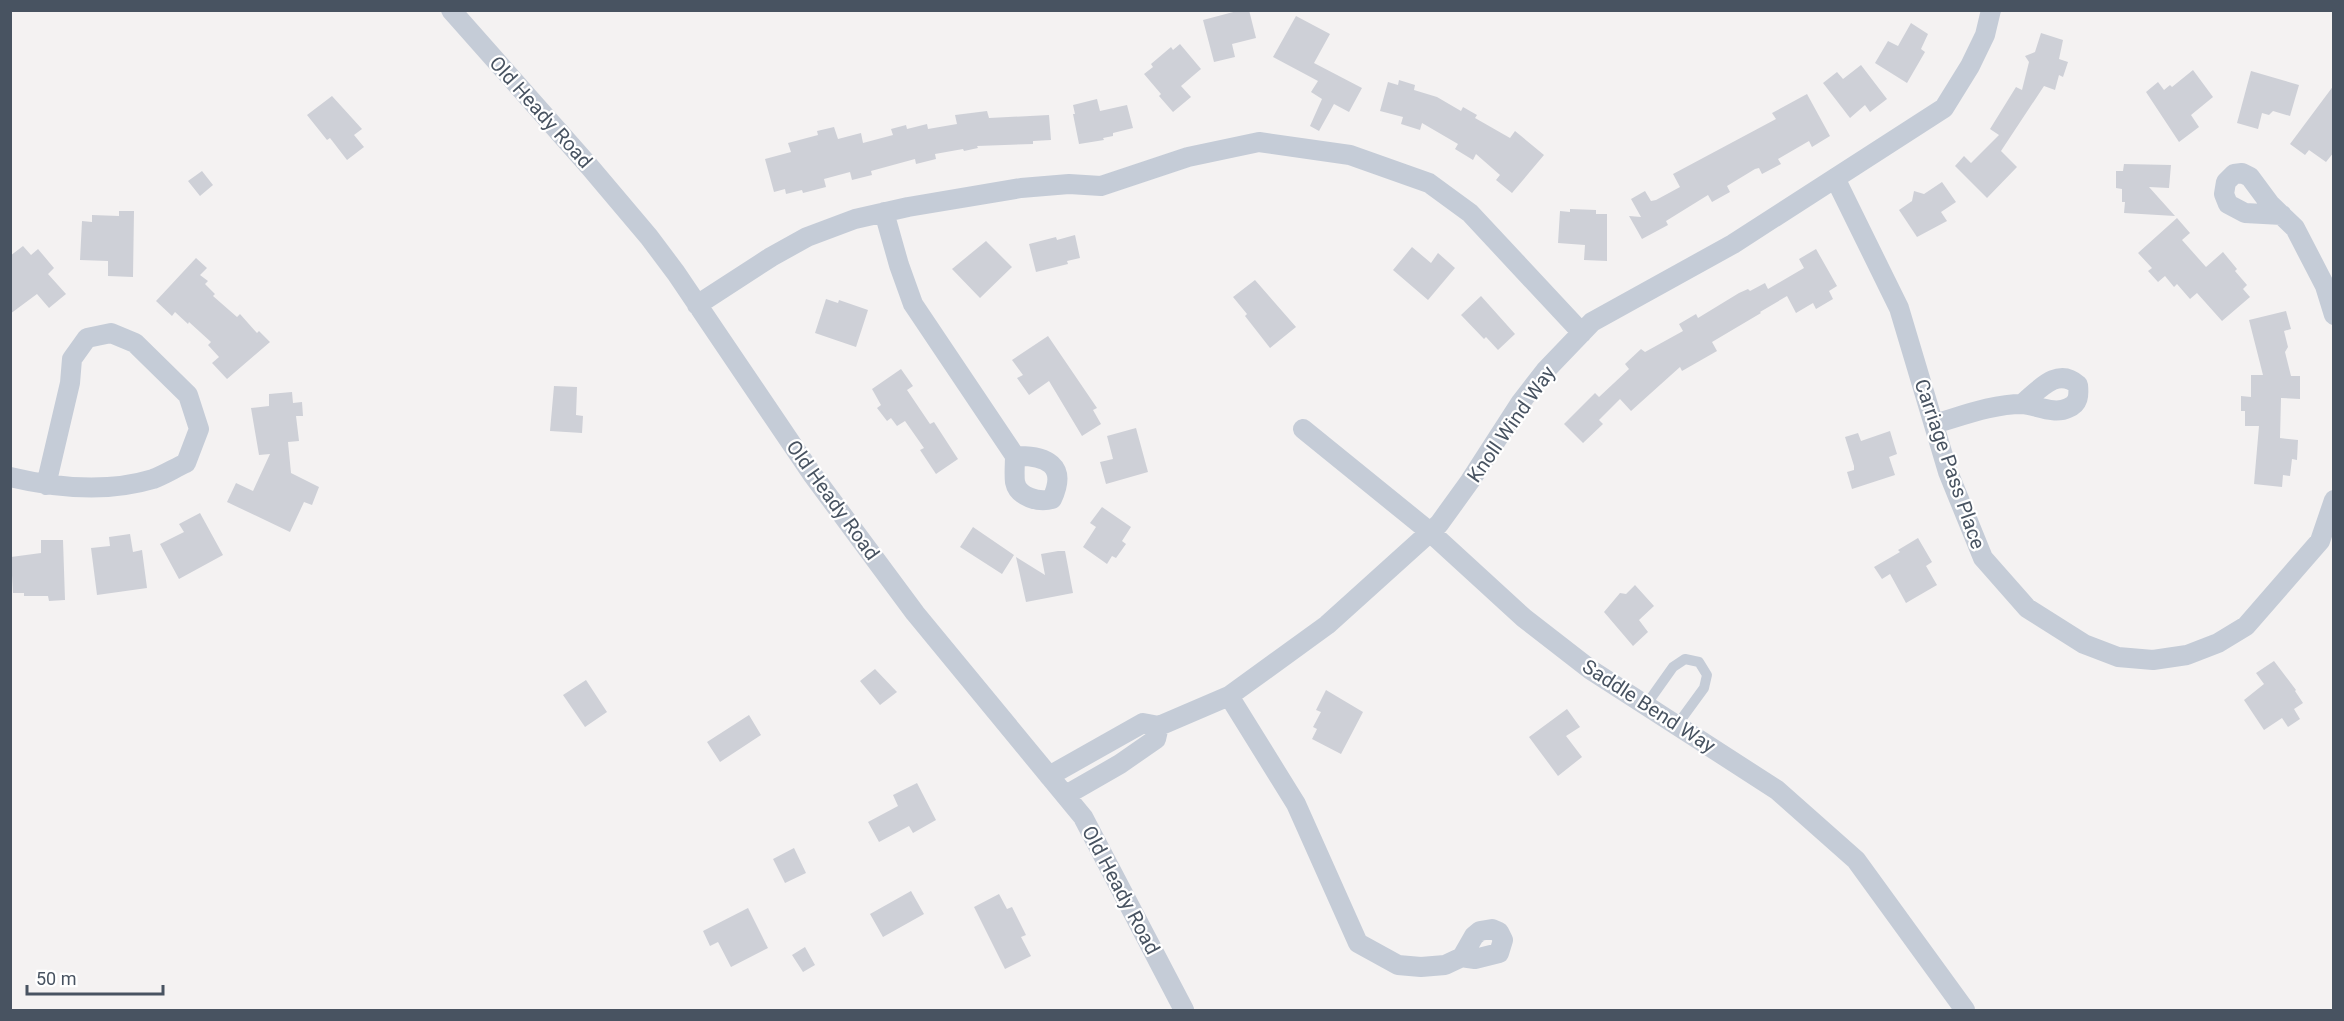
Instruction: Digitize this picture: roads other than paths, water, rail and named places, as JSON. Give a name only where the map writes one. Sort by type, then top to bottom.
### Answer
[{"type":"street","name":"Old Heady Road","points":[[451,10],[649,237],[812,474],[915,613],[1083,817],[1184,1011]]},
{"type":"street","name":"Knoll Wind Way","points":[[1049,776],[1143,723],[1159,726],[1229,696],[1327,625],[1439,524],[1521,402],[1545,371],[1592,322],[1733,244],[1944,108],[1970,66],[1985,35],[1991,10]]},
{"type":"street","points":[[697,304],[807,237],[855,219],[1021,188],[1069,184],[1101,186],[1188,157],[1259,142],[1350,155],[1429,183],[1470,213],[1582,333]]},
{"type":"street","name":"Carriage Pass Place","points":[[1835,178],[1899,308],[1948,472],[1983,558],[2027,608],[2084,644],[2118,657],[2153,660],[2187,654],[2218,643],[2246,626],[2320,541],[2334,500]]},
{"type":"street","points":[[884,212],[913,304],[1015,456]]},
{"type":"street","points":[[2282,215],[2295,228],[2325,286],[2334,315]]},
{"type":"street","points":[[10,477],[46,485],[112,487],[153,479],[186,463],[199,429],[188,395],[135,343],[111,333],[87,338],[72,359],[70,383],[46,485]]},
{"type":"street","points":[[1934,424],[1997,407],[2022,404]]},
{"type":"street","name":"Saddle Bend Way","points":[[1303,429],[1430,532],[1524,618],[1591,670],[1777,790],[1856,860],[1965,1011]]},
{"type":"street","points":[[1229,696],[1296,804],[1358,943],[1398,965],[1421,967],[1445,965],[1461,957]]},
{"type":"street","points":[[1066,795],[1156,740],[1159,726]]},
{"type":"lane","points":[[1646,705],[1673,667],[1685,659],[1699,662],[1707,675],[1704,688],[1677,725]]}]
